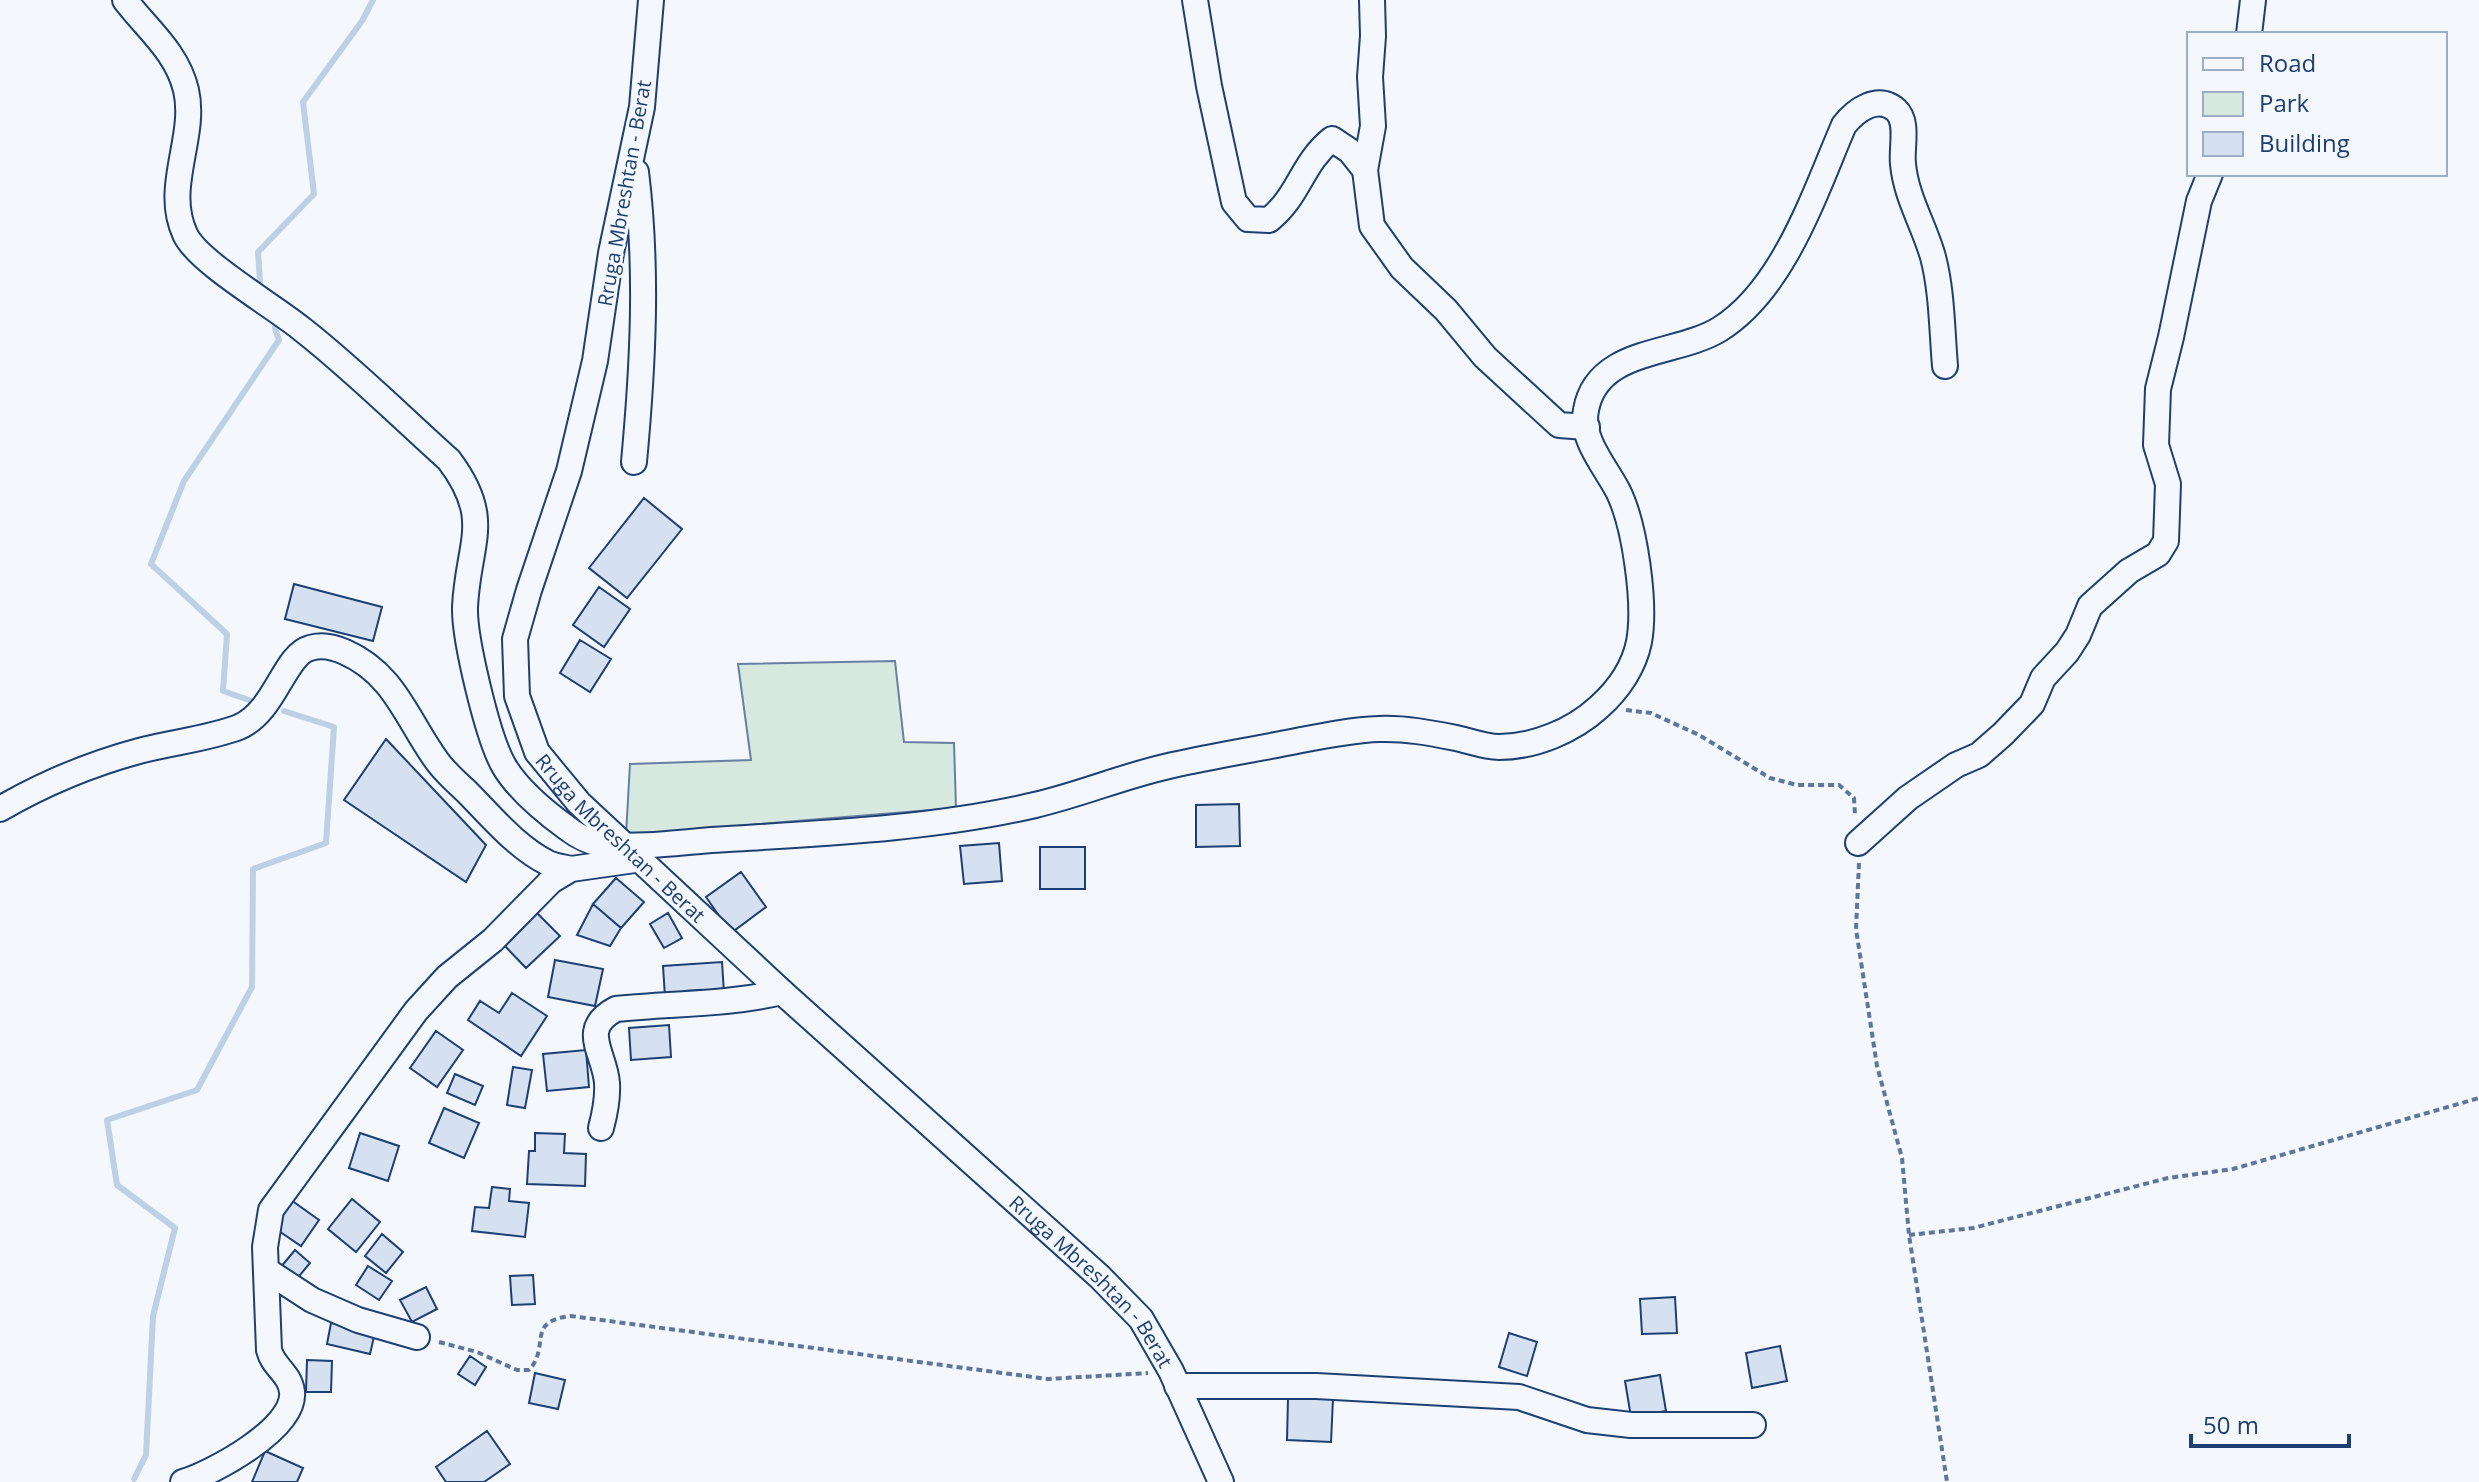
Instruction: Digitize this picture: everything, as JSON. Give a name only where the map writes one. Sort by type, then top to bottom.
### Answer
[{"type":"street","points":[[125,0],[161,40],[175,61],[186,90],[188,107],[177,199],[185,236],[215,266],[303,329],[449,460],[464,480],[473,501],[476,527],[474,558],[465,602],[466,627],[494,745],[506,769],[524,790],[566,828],[587,842],[634,852]]},
{"type":"street","name":"Rruga Mbreshtan - Berat","points":[[651,0],[642,107],[611,253],[595,361],[572,457],[515,639],[517,696],[537,752],[579,803],[782,992],[1100,1277],[1141,1319],[1174,1378],[1221,1482]]},
{"type":"street","points":[[1195,0],[1209,86],[1234,202],[1248,219],[1269,220],[1286,206],[1315,153],[1332,139],[1350,151],[1365,170]]},
{"type":"street","points":[[1372,0],[1370,77],[1373,126],[1365,170],[1372,226],[1402,268],[1446,310],[1485,357],[1559,425],[1587,427]]},
{"type":"street","points":[[2249,32],[2253,0]]},
{"type":"street","points":[[183,1482],[203,1476],[236,1457],[290,1408],[292,1394],[289,1379],[272,1361],[269,1350],[266,1228],[271,1210],[416,1011],[447,977],[493,940],[551,881],[571,869],[634,852],[949,820],[1036,804],[1172,765],[1319,737],[1378,729],[1420,731],[1495,748],[1534,743],[1574,726],[1600,706],[1629,671],[1639,640],[1640,601],[1633,535],[1621,497],[1587,438],[1586,410],[1597,386],[1612,368],[1639,356],[1688,345],[1720,330],[1752,305],[1797,233],[1844,125],[1855,111],[1870,105],[1885,105],[1898,111],[1903,123],[1902,162],[1907,189],[1933,258],[1945,366]]},
{"type":"street","points":[[634,154],[643,225],[643,362],[634,462]]},
{"type":"street","points":[[1858,843],[1908,798],[1956,765],[1979,755],[2003,734],[2032,704],[2043,678],[2078,635],[2090,606],[2129,571],[2158,554],[2166,541],[2168,484],[2156,445],[2158,389],[2199,201],[2209,176]]},
{"type":"street","points":[[0,809],[92,765],[243,726],[261,712],[275,695],[299,653],[331,646],[377,670],[394,691],[438,763],[504,831],[549,864],[571,869]]},
{"type":"street","points":[[601,1128],[607,1102],[607,1079],[595,1043],[596,1028],[603,1015],[616,1009],[711,1004],[782,992]]},
{"type":"street","points":[[266,1270],[312,1300],[358,1320],[417,1337]]},
{"type":"street","points":[[1174,1378],[1519,1397],[1559,1413],[1631,1425],[1753,1425]]},
{"type":"path","points":[[1600,706],[1651,713],[1699,735],[1770,778],[1797,785],[1839,785],[1854,798],[1858,843],[1856,929],[1877,1066],[1902,1158],[1909,1235],[1947,1482]]},
{"type":"path","points":[[1909,1235],[1973,1228],[2168,1178],[2233,1169],[2479,1098]]},
{"type":"path","points":[[417,1337],[477,1352],[517,1370],[529,1370],[537,1362],[546,1322],[571,1316],[1048,1379],[1174,1378]]},
{"type":"green space","points":[[895,661],[904,742],[954,743],[956,808],[626,835],[630,764],[751,760],[738,664]]},
{"type":"building","points":[[644,498],[682,529],[627,598],[589,568]]},
{"type":"building","points":[[294,584],[382,607],[373,641],[285,619]]},
{"type":"building","points":[[599,587],[630,609],[604,647],[573,625]]},
{"type":"building","points":[[580,640],[611,659],[590,692],[560,673]]},
{"type":"building","points":[[386,739],[486,845],[466,882],[344,800]]},
{"type":"building","points":[[1239,804],[1240,846],[1196,847],[1196,805]]},
{"type":"building","points":[[999,843],[1002,881],[964,884],[960,846]]},
{"type":"building","points":[[1040,847],[1085,847],[1085,889],[1040,889]]},
{"type":"building","points":[[741,872],[766,907],[731,933],[706,897]]},
{"type":"building","points":[[616,878],[644,902],[621,928],[593,904]]},
{"type":"building","points":[[593,904],[621,928],[610,946],[577,935]]},
{"type":"building","points":[[536,912],[560,936],[526,968],[503,944]]},
{"type":"building","points":[[668,913],[682,938],[664,948],[650,924]]},
{"type":"building","points":[[555,960],[603,969],[595,1006],[548,997]]},
{"type":"building","points":[[722,962],[724,993],[665,997],[663,966]]},
{"type":"building","points":[[512,993],[547,1016],[521,1056],[468,1020],[480,1001],[499,1013]]},
{"type":"building","points":[[669,1025],[671,1057],[631,1060],[629,1028]]},
{"type":"building","points":[[436,1031],[463,1050],[437,1087],[410,1068]]},
{"type":"building","points":[[586,1050],[589,1087],[547,1091],[543,1054]]},
{"type":"building","points":[[513,1067],[532,1070],[525,1108],[507,1105]]},
{"type":"building","points":[[455,1074],[483,1086],[475,1105],[447,1093]]},
{"type":"building","points":[[444,1108],[479,1123],[464,1158],[429,1143]]},
{"type":"building","points":[[360,1133],[399,1146],[388,1181],[349,1168]]},
{"type":"building","points":[[535,1133],[565,1134],[564,1153],[586,1154],[585,1186],[527,1184],[529,1151],[535,1151]]},
{"type":"building","points":[[492,1187],[510,1189],[509,1201],[529,1203],[525,1237],[472,1231],[475,1207],[489,1208]]},
{"type":"building","points":[[352,1199],[380,1222],[356,1252],[328,1229]]},
{"type":"building","points":[[291,1200],[319,1220],[301,1246],[273,1227]]},
{"type":"building","points":[[382,1234],[403,1252],[386,1273],[365,1256]]},
{"type":"building","points":[[295,1250],[310,1263],[295,1281],[280,1268]]},
{"type":"building","points":[[368,1266],[392,1281],[379,1300],[356,1285]]},
{"type":"building","points":[[533,1275],[535,1304],[512,1305],[510,1276]]},
{"type":"building","points":[[426,1287],[437,1309],[412,1322],[400,1300]]},
{"type":"building","points":[[1675,1297],[1677,1333],[1642,1334],[1640,1299]]},
{"type":"building","points":[[331,1323],[375,1332],[370,1354],[327,1344]]},
{"type":"building","points":[[1509,1333],[1537,1342],[1527,1376],[1499,1367]]},
{"type":"building","points":[[1780,1346],[1787,1381],[1752,1388],[1746,1353]]},
{"type":"building","points":[[470,1356],[486,1367],[475,1385],[458,1374]]},
{"type":"building","points":[[307,1360],[332,1361],[331,1392],[306,1392]]},
{"type":"building","points":[[535,1373],[565,1380],[558,1409],[529,1403]]},
{"type":"building","points":[[1660,1375],[1666,1411],[1631,1417],[1625,1381]]},
{"type":"building","points":[[1288,1398],[1333,1399],[1331,1442],[1287,1440]]},
{"type":"building","points":[[487,1431],[510,1464],[484,1482],[446,1482],[436,1467]]},
{"type":"building","points":[[265,1451],[303,1468],[297,1482],[252,1482]]},
{"type":"waterway","points":[[260,281],[258,252],[314,194],[303,102],[362,21],[373,0]]},
{"type":"waterway","points":[[249,700],[223,691],[227,634],[151,564],[184,481],[279,340],[275,328]]},
{"type":"waterway","points":[[134,1479],[146,1455],[153,1316],[175,1228],[117,1185],[107,1120],[197,1090],[252,987],[253,869],[326,843],[334,727],[284,711]]}]
